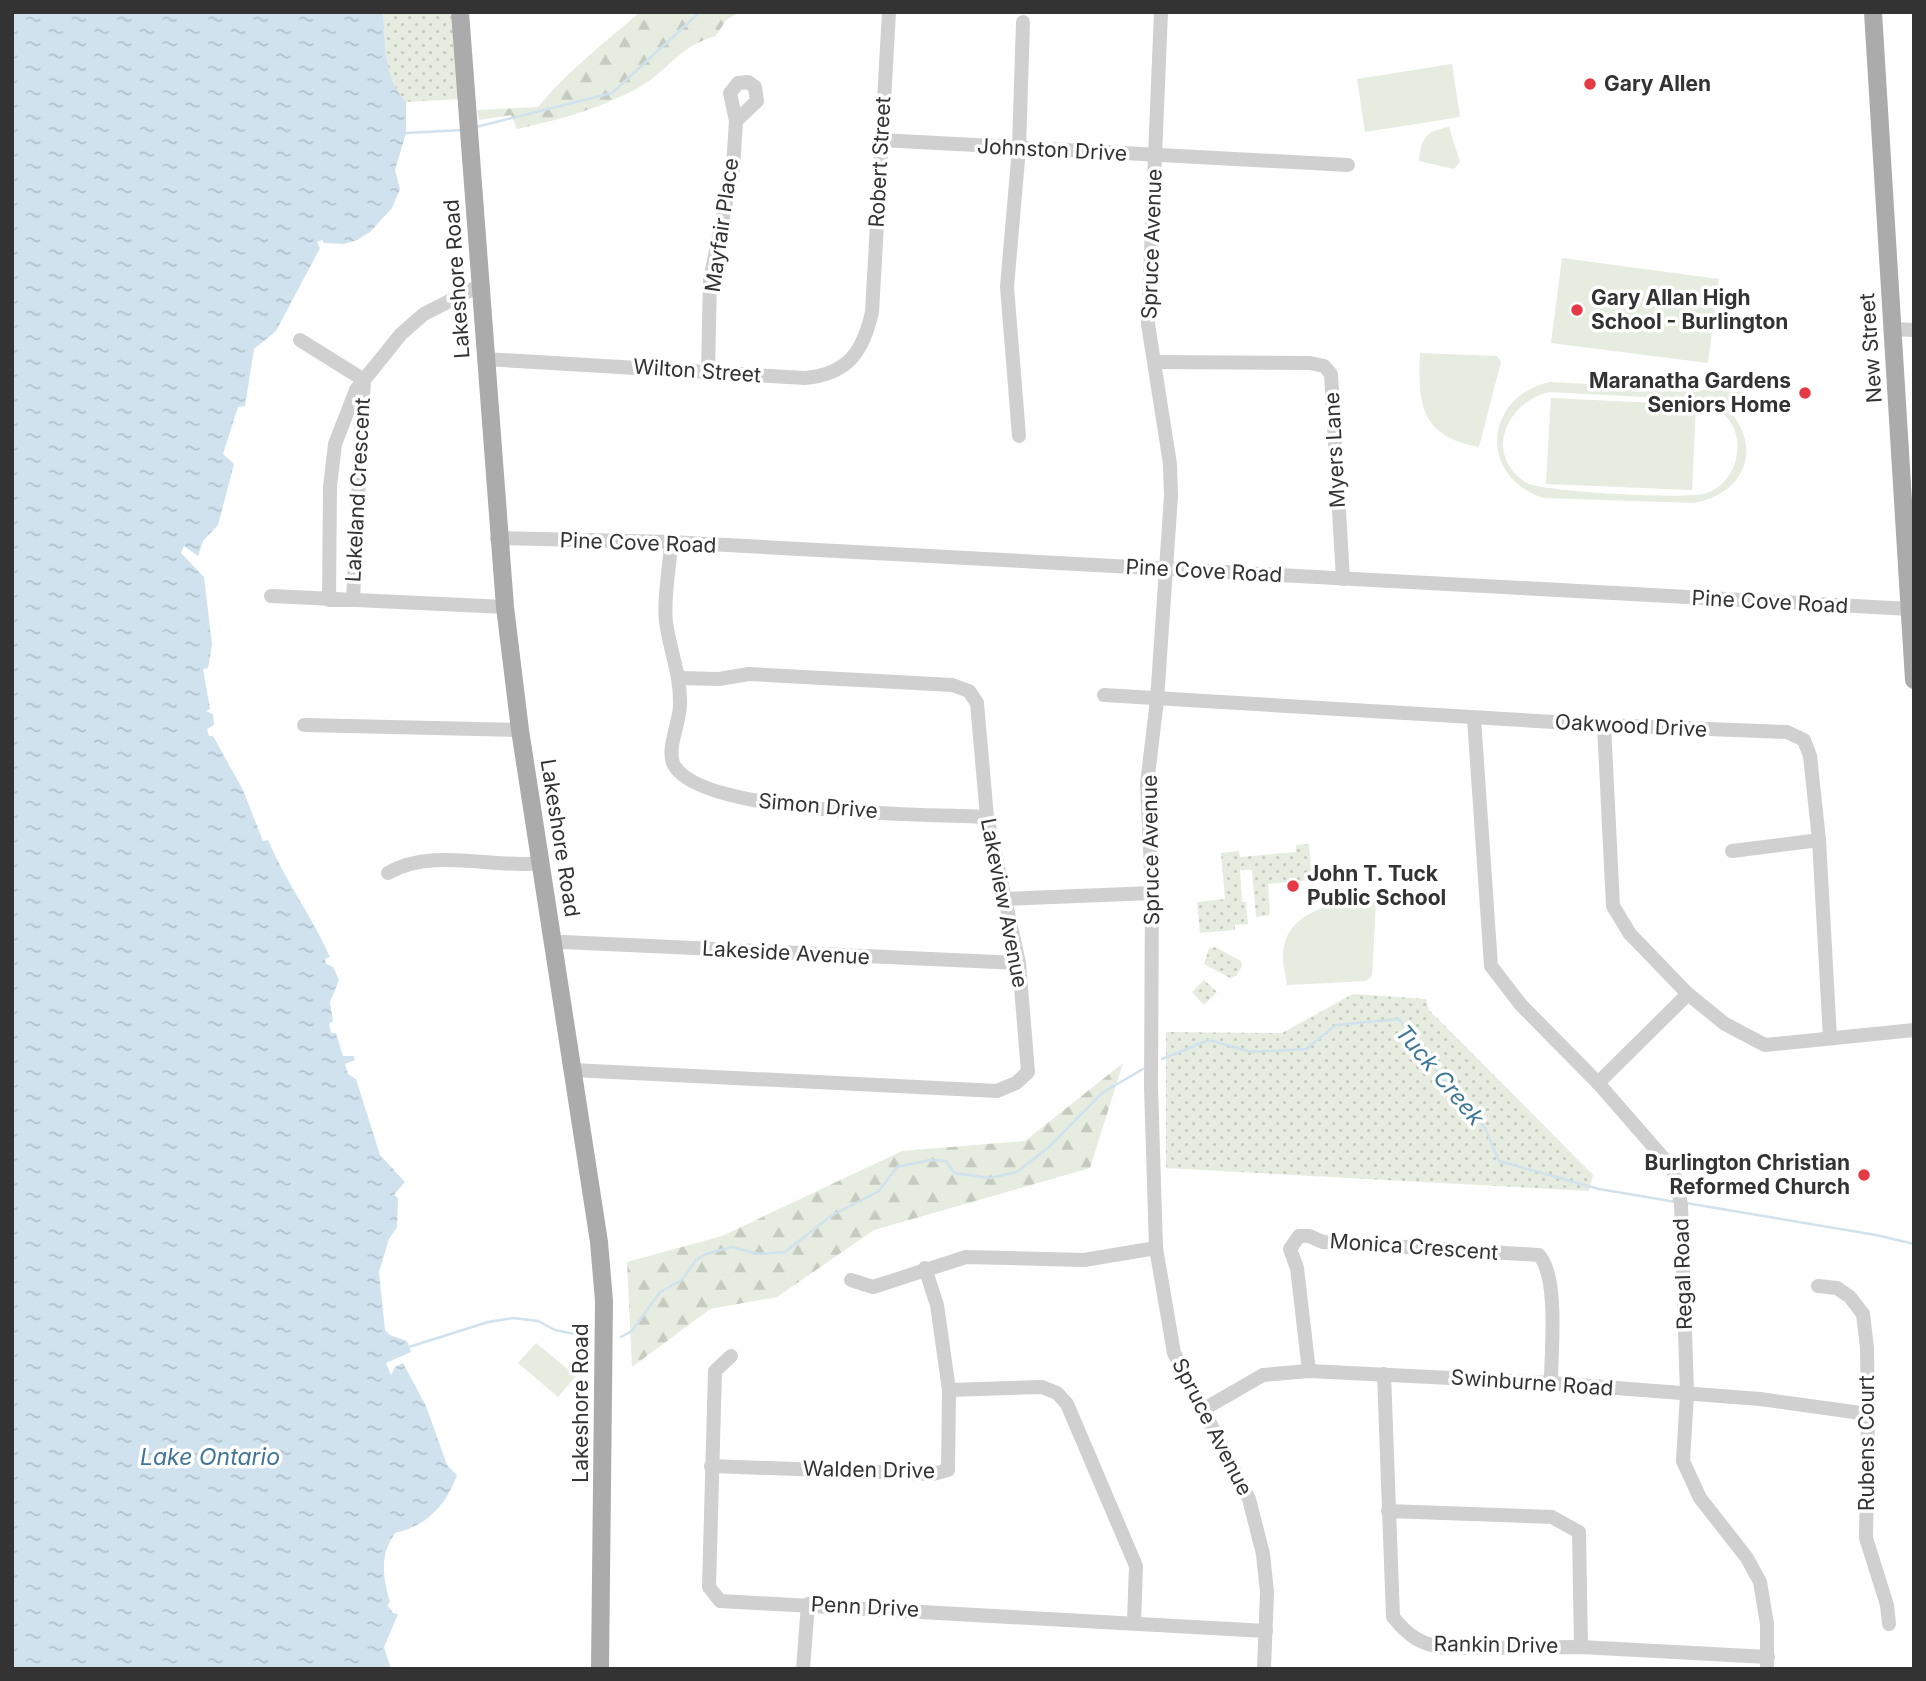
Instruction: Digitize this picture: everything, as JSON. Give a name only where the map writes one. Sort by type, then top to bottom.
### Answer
[{"type":"main road","name":"Lakeshore Road","points":[[460,12],[497,538],[520,730],[599,1242],[604,1301],[600,1669]]},
{"type":"main road","name":"New Street","points":[[1873,12],[1914,680]]},
{"type":"street","name":"Robert Street","points":[[872,312],[889,12]]},
{"type":"street","name":"Spruce Avenue","points":[[1161,12],[1148,324],[1170,464],[1168,569],[1147,784],[1152,893],[1151,1087],[1156,1248],[1174,1353],[1249,1499],[1263,1554],[1268,1592],[1264,1669]]},
{"type":"street","points":[[1019,436],[1007,287],[1019,148],[1023,22]]},
{"type":"street","name":"Mayfair Place","points":[[708,371],[710,280],[729,199],[736,121]]},
{"type":"street","name":"Johnston Drive","points":[[881,140],[1348,165]]},
{"type":"street","name":"Lakeland Crescent","points":[[364,380],[353,600],[329,600],[330,488],[335,444],[356,390],[364,380],[401,334],[424,314],[481,285]]},
{"type":"street","name":"Wilton Street","points":[[485,359],[805,378],[825,376],[852,360],[866,339],[872,312]]},
{"type":"street","points":[[1894,329],[1914,330]]},
{"type":"street","name":"Lakeland Crescent","points":[[300,340],[364,380]]},
{"type":"street","name":"Myers Lane","points":[[1155,362],[1310,363],[1324,366],[1331,374],[1343,579]]},
{"type":"street","name":"Pine Cove Road","points":[[497,538],[671,542],[1910,609]]},
{"type":"street","name":"Simon Drive","points":[[671,542],[666,621],[680,678],[680,709],[672,755],[679,771],[694,781],[754,803],[807,809],[986,817]]},
{"type":"street","points":[[271,596],[505,607]]},
{"type":"street","name":"Lakeview Avenue","points":[[573,1070],[997,1091],[1016,1083],[1028,1072],[1019,963],[986,817],[977,703],[969,691],[952,685],[749,674],[719,679],[680,678]]},
{"type":"street","name":"Oakwood Drive","points":[[1104,695],[1474,718],[1787,732],[1804,740],[1810,756],[1819,840],[1830,1038]]},
{"type":"street","name":"Regal Road","points":[[1474,718],[1490,966],[1521,1005],[1598,1083],[1673,1169],[1682,1213],[1687,1394],[1683,1461],[1700,1498],[1747,1559],[1760,1582],[1767,1623],[1768,1663]]},
{"type":"street","points":[[304,725],[520,730]]},
{"type":"street","points":[[1604,725],[1613,906],[1630,934],[1688,994],[1725,1024],[1765,1045],[1914,1030]]},
{"type":"street","points":[[1732,851],[1819,840]]},
{"type":"street","points":[[388,873],[403,864],[425,860],[541,863]]},
{"type":"street","points":[[1003,899],[1152,893]]},
{"type":"street","name":"Lakeside Avenue","points":[[553,944],[563,942],[1019,963]]},
{"type":"street","points":[[1598,1083],[1688,994]]},
{"type":"street","name":"Monica Crescent","points":[[1309,1371],[1297,1268],[1290,1249],[1299,1236],[1323,1241],[1539,1255],[1547,1264],[1550,1281],[1551,1383]]},
{"type":"street","points":[[851,1280],[873,1287],[925,1268],[966,1257],[1084,1260],[1156,1248]]},
{"type":"street","name":"Walden Drive","points":[[711,1466],[944,1472],[949,1466],[949,1390],[937,1305],[925,1268]]},
{"type":"street","name":"Rubens Court","points":[[1818,1286],[1837,1288],[1850,1297],[1863,1314],[1867,1348],[1868,1414],[1866,1538],[1887,1605],[1889,1624]]},
{"type":"street","name":"Penn Drive","points":[[731,1356],[715,1371],[709,1587],[720,1601],[1266,1631]]},
{"type":"street","name":"Swinburne Road","points":[[1204,1409],[1263,1375],[1309,1371],[1551,1383],[1760,1399],[1868,1414]]},
{"type":"street","name":"Rankin Drive","points":[[1384,1374],[1393,1617],[1405,1632],[1425,1645],[1447,1648],[1581,1647],[1768,1663]]},
{"type":"street","points":[[949,1390],[1042,1387],[1058,1393],[1067,1404],[1136,1566],[1134,1622]]},
{"type":"street","points":[[1388,1511],[1552,1517],[1566,1523],[1578,1532],[1581,1552],[1581,1647]]},
{"type":"street","points":[[803,1669],[808,1604]]},
{"type":"green space","points":[[383,12],[453,12],[459,99],[406,102],[389,71]]},
{"type":"green space","points":[[640,12],[740,12],[726,20],[716,36],[692,46],[647,82],[593,108],[517,129],[511,115],[479,120],[477,110],[538,107],[575,69]]},
{"type":"green space","points":[[1452,64],[1460,117],[1365,132],[1357,79]]},
{"type":"green space","points":[[1449,127],[1460,162],[1454,169],[1419,161],[1426,137]]},
{"type":"green space","points":[[1562,258],[1719,279],[1708,363],[1551,343]]},
{"type":"green space","points":[[1420,353],[1497,356],[1501,362],[1479,447],[1445,435],[1434,426],[1427,415],[1420,388]]},
{"type":"green space","points":[[1549,382],[1745,392],[1745,404],[1722,403],[1743,433],[1745,463],[1729,488],[1714,497],[1695,503],[1543,498],[1522,487],[1507,473],[1499,456],[1497,438],[1501,420],[1512,404],[1527,391]],"holes":[[[1549,392],[1702,400],[1724,414],[1733,427],[1738,444],[1731,472],[1719,487],[1707,493],[1646,495],[1539,486],[1527,483],[1514,472],[1506,459],[1503,445],[1511,419],[1521,407]]]},
{"type":"green space","points":[[1551,398],[1696,405],[1692,490],[1546,484]]},
{"type":"green space","points":[[1309,844],[1312,880],[1268,884],[1270,915],[1256,917],[1252,870],[1240,870],[1242,902],[1246,902],[1248,924],[1235,925],[1235,930],[1200,933],[1197,902],[1225,899],[1221,853],[1239,851],[1240,857],[1296,852],[1296,845]]},
{"type":"green space","points":[[1376,902],[1372,976],[1366,981],[1287,985],[1283,951],[1289,933],[1298,922],[1308,914],[1335,905]]},
{"type":"green space","points":[[1215,947],[1241,961],[1242,966],[1236,976],[1230,978],[1204,964],[1209,949]]},
{"type":"green space","points":[[1204,980],[1217,992],[1204,1005],[1192,992]]},
{"type":"green space","points":[[1353,994],[1426,999],[1429,1010],[1593,1175],[1589,1191],[1166,1168],[1166,1032],[1282,1033]]},
{"type":"green space","points":[[1123,1063],[1090,1168],[874,1230],[777,1297],[710,1309],[632,1367],[627,1262],[722,1236],[902,1151],[1025,1141]]},
{"type":"green space","points":[[536,1343],[576,1376],[558,1397],[518,1363]]},
{"type":"water","name":"Lake Ontario","points":[[12,12],[383,12],[389,71],[406,102],[406,133],[395,170],[400,189],[392,208],[370,232],[357,240],[344,244],[324,243],[322,240],[317,242],[320,248],[276,331],[254,349],[245,406],[238,407],[223,454],[234,464],[218,525],[203,541],[198,556],[184,546],[181,553],[204,577],[212,645],[208,668],[203,669],[210,709],[206,711],[213,714],[214,725],[207,729],[209,736],[213,736],[243,790],[263,841],[268,840],[330,957],[325,959],[326,964],[333,967],[339,980],[330,1002],[333,1021],[329,1024],[331,1033],[336,1033],[343,1056],[354,1056],[355,1060],[345,1064],[348,1074],[356,1079],[380,1155],[405,1182],[394,1195],[398,1198],[397,1227],[389,1239],[379,1272],[385,1330],[390,1335],[407,1341],[411,1352],[386,1363],[391,1375],[395,1367],[403,1363],[426,1406],[447,1465],[457,1475],[447,1496],[434,1513],[416,1525],[395,1533],[386,1550],[384,1575],[390,1602],[387,1605],[393,1613],[398,1614],[384,1647],[391,1669],[12,1669]]},
{"type":"waterway","points":[[476,127],[612,93],[700,12]]},
{"type":"waterway","points":[[406,133],[462,130]]},
{"type":"waterway","name":"Tuck Creek","points":[[1162,1059],[1209,1040],[1251,1052],[1306,1049],[1336,1025],[1399,1019],[1455,1096],[1485,1128],[1499,1161],[1599,1189],[1676,1202]]},
{"type":"waterway","name":"Tuck Creek","points":[[621,1337],[632,1331],[660,1292],[682,1280],[696,1260],[706,1254],[732,1247],[759,1254],[785,1252],[831,1216],[879,1191],[897,1167],[930,1160],[946,1161],[954,1173],[990,1178],[1017,1172],[1050,1146],[1102,1093],[1143,1069]]},
{"type":"waterway","name":"Tuck Creek","points":[[1686,1203],[1876,1235],[1914,1244]]},
{"type":"waterway","name":"Tuck Creek","points":[[409,1347],[488,1322],[513,1318],[538,1321],[555,1330],[584,1336]]},
{"type":"place","name":"Gary Allen","points":[[1590,84]]},
{"type":"place","name":"Gary Allan High School - Burlington","points":[[1577,310]]},
{"type":"place","name":"Maranatha Gardens Seniors Home","points":[[1805,393]]},
{"type":"place","name":"John T. Tuck Public School","points":[[1293,886]]},
{"type":"place","name":"Burlington Christian Reformed Church","points":[[1864,1175]]}]
